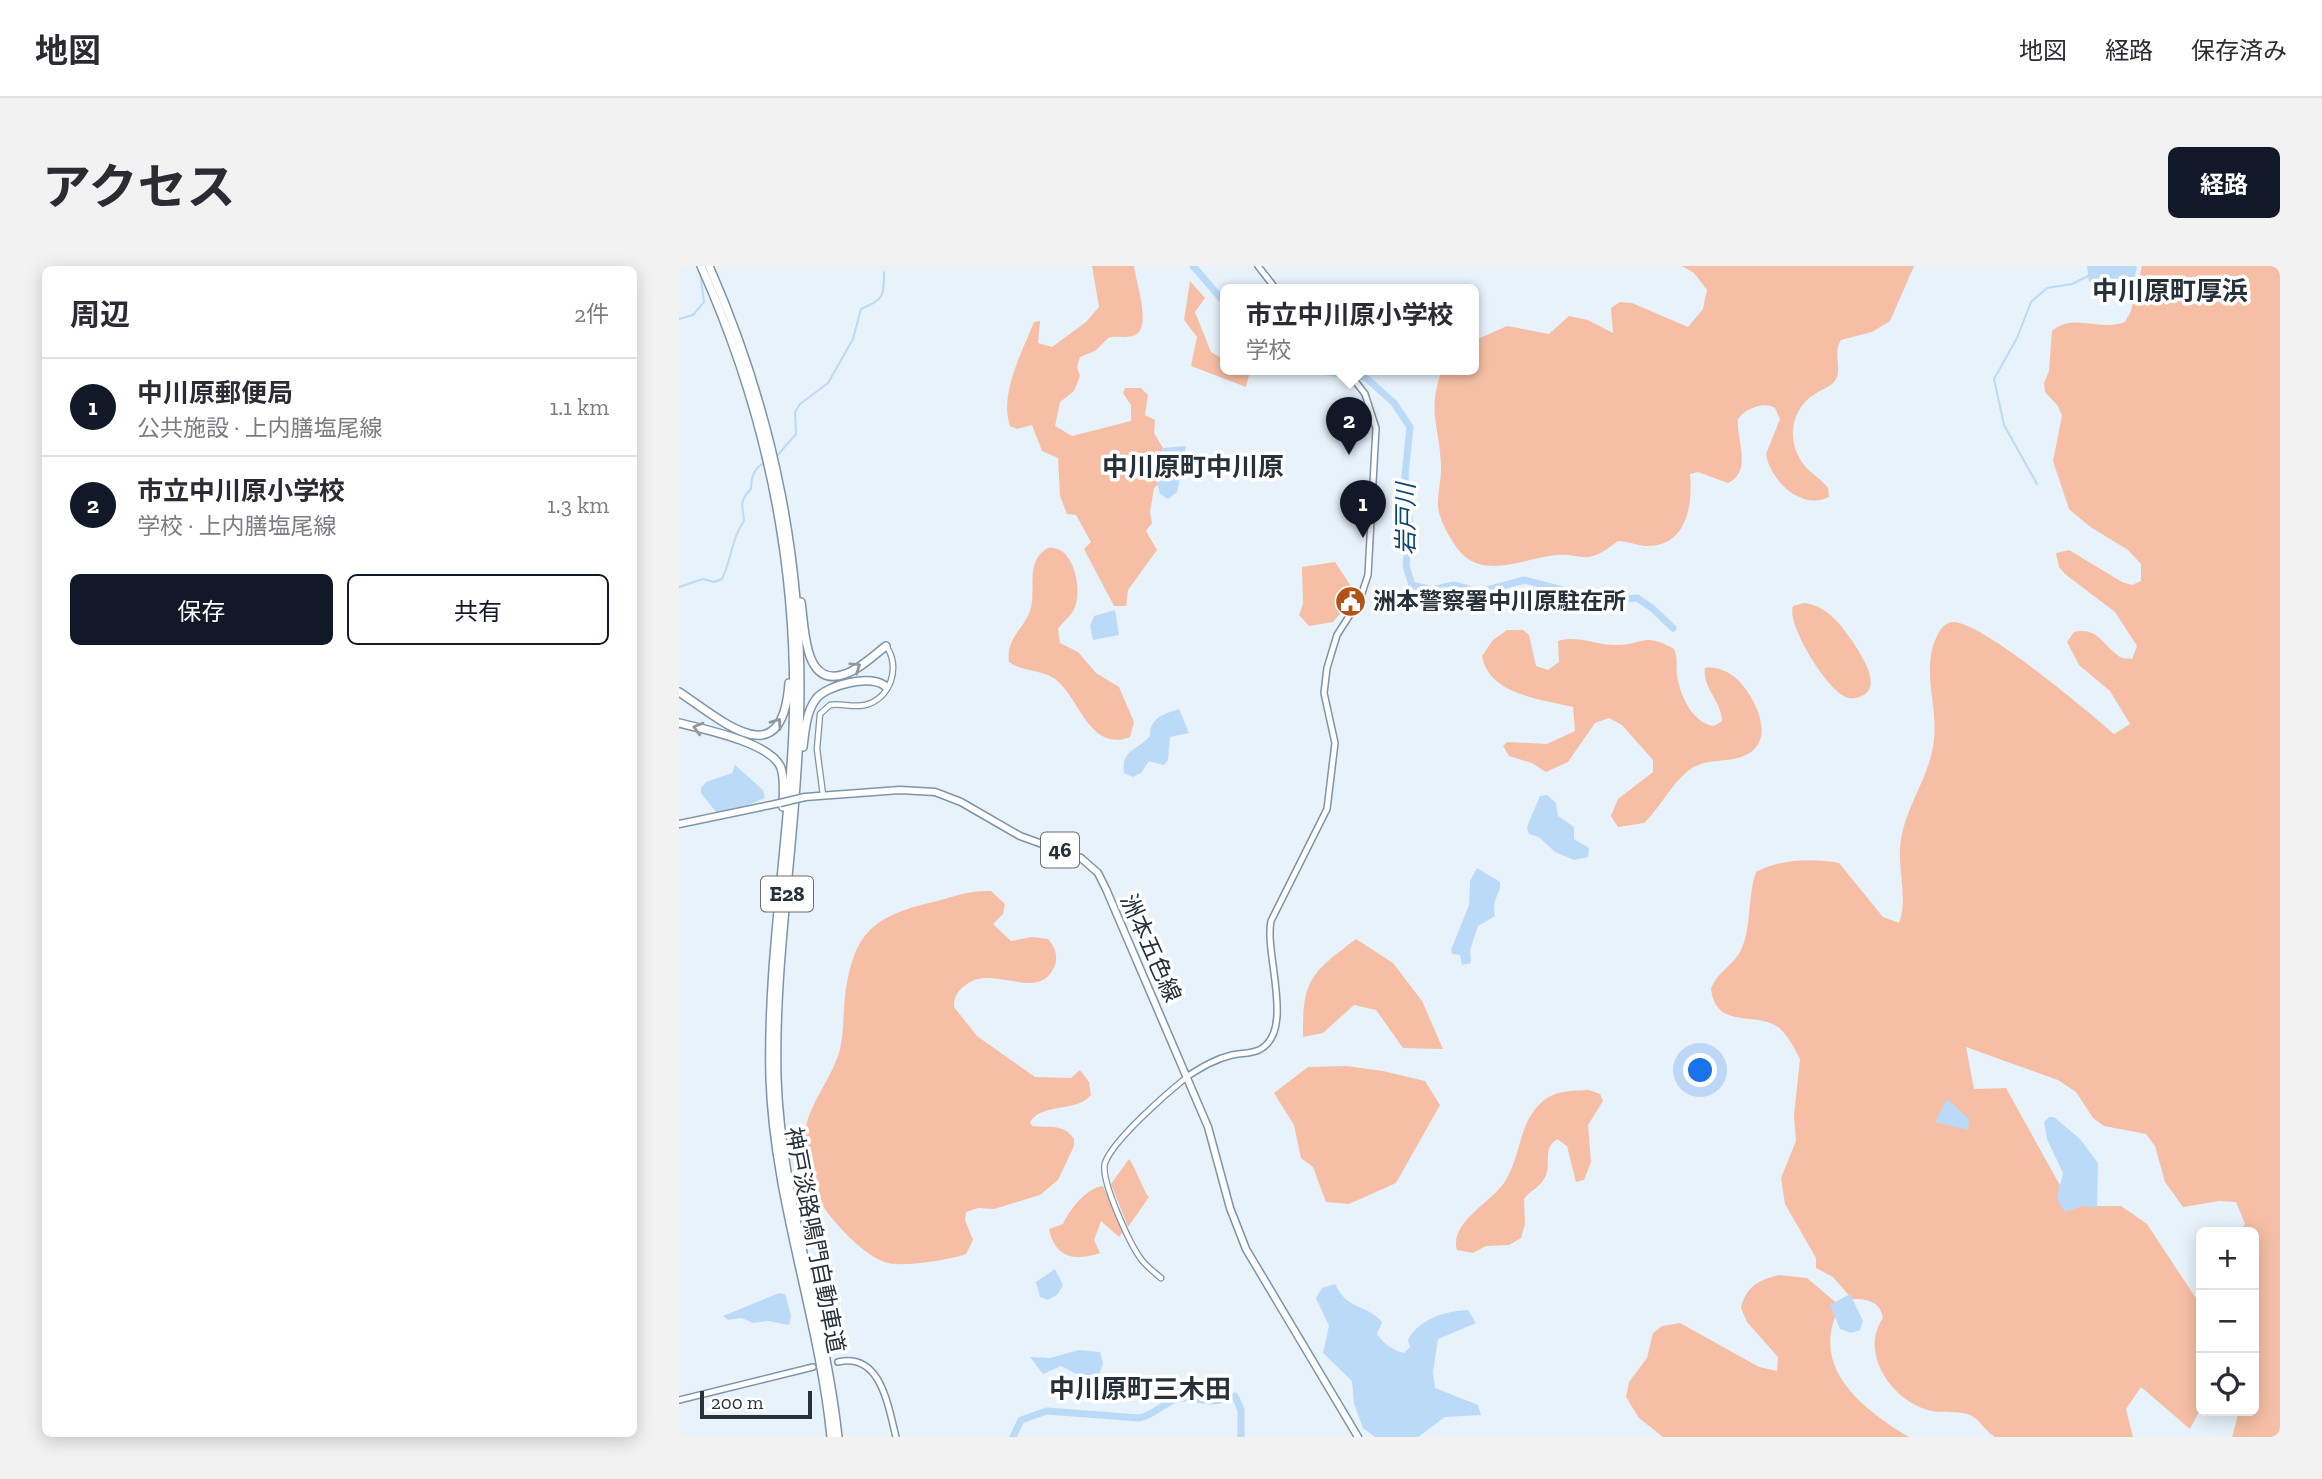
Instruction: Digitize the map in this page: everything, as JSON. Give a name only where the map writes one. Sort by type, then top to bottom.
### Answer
[{"type":"highway","name":"神戸淡路鳴門自動車道","points":[[701,266],[723,308]]},
{"type":"highway","name":"神戸淡路鳴門自動車道","points":[[709,266],[761,420],[791,550],[798,626],[800,700],[791,861],[780,979],[777,1074],[781,1141],[803,1269]]},
{"type":"highway","name":"神戸淡路鳴門自動車道","points":[[783,519],[793,721],[770,1027],[771,1113],[780,1176],[830,1376],[838,1437]]},
{"type":"highway","points":[[791,550],[808,653],[817,669],[829,675],[845,674],[886,646]]},
{"type":"highway","points":[[679,692],[743,734],[761,737],[775,729],[784,714],[789,688],[788,587]]},
{"type":"highway","points":[[791,861],[805,732],[816,698],[829,689],[869,680],[877,680],[886,687]]},
{"type":"highway","points":[[679,723],[759,748],[778,762],[783,779],[781,888]]},
{"type":"highway","name":"神戸淡路鳴門自動車道","points":[[814,1320],[831,1437]]},
{"type":"main road","points":[[1258,266],[1272,284]]},
{"type":"main road","points":[[1188,1076],[1213,1061],[1259,1050],[1270,1041],[1276,1030],[1269,939],[1271,921],[1327,809],[1335,743],[1324,693],[1326,676],[1337,635],[1360,599],[1368,575],[1369,514],[1376,428],[1365,394],[1351,375]]},
{"type":"main road","name":"洲本五色線","points":[[679,824],[805,797],[931,791],[961,802],[1020,836],[1087,862],[1102,881],[1188,1076],[1208,1127],[1230,1208],[1246,1249],[1358,1437]]},
{"type":"main road","points":[[838,1362],[856,1360],[871,1368],[879,1382],[897,1437]]},
{"type":"main road","points":[[679,1400],[813,1367]]},
{"type":"street","points":[[823,795],[817,749],[820,714],[834,704],[866,705],[886,687],[893,677],[895,667],[886,646]]},
{"type":"street","points":[[1161,1278],[1139,1256],[1108,1187],[1104,1171],[1110,1154],[1136,1124],[1188,1076]]},
{"type":"shaded area","points":[[1092,266],[1134,266],[1142,304],[1142,324],[1135,335],[1108,338],[1095,351],[1080,357],[1077,367],[1080,376],[1074,391],[1060,402],[1055,426],[1072,436],[1131,421],[1131,405],[1123,393],[1125,388],[1141,388],[1148,395],[1145,415],[1155,420],[1154,433],[1163,448],[1155,469],[1159,484],[1154,488],[1150,512],[1152,523],[1146,531],[1157,550],[1128,590],[1126,606],[1114,606],[1084,549],[1091,542],[1076,515],[1067,514],[1060,496],[1058,458],[1042,451],[1032,425],[1017,429],[1010,426],[1007,414],[1013,374],[1034,322],[1040,321],[1038,343],[1052,347],[1086,322],[1099,307]]},
{"type":"shaded area","points":[[1682,266],[1914,266],[1890,321],[1872,332],[1841,340],[1835,380],[1807,400],[1796,417],[1793,436],[1798,456],[1828,488],[1829,497],[1808,500],[1780,483],[1766,454],[1780,419],[1775,408],[1766,405],[1750,409],[1738,419],[1742,463],[1736,478],[1728,483],[1698,472],[1690,474],[1688,511],[1678,533],[1670,540],[1659,545],[1645,546],[1618,541],[1597,555],[1589,557],[1549,556],[1496,566],[1484,565],[1462,554],[1446,530],[1438,507],[1441,464],[1435,397],[1440,375],[1479,375],[1479,338],[1507,326],[1549,334],[1569,316],[1588,320],[1613,333],[1611,308],[1620,302],[1632,303],[1688,327],[1703,309],[1707,290],[1694,273]]},
{"type":"shaded area","points":[[2142,266],[2280,266],[2280,1437],[2232,1437],[2238,1416],[2259,1416],[2259,1227],[2243,1227],[2245,1224],[2236,1202],[2219,1201],[2183,1207],[2165,1182],[2155,1146],[2146,1134],[2104,1126],[2093,1118],[2076,1092],[2058,1080],[1966,1047],[1974,1089],[2006,1088],[2067,1198],[2082,1206],[2121,1206],[2147,1224],[2196,1298],[2197,1416],[2190,1429],[2141,1387],[2126,1409],[2133,1437],[1995,1437],[1970,1415],[1928,1410],[1914,1405],[1902,1396],[1891,1385],[1877,1359],[1877,1331],[1883,1318],[1879,1308],[1868,1301],[1852,1299],[1833,1277],[1816,1268],[1816,1258],[1785,1204],[1781,1178],[1796,1141],[1794,1115],[1800,1059],[1778,1027],[1769,1022],[1728,1015],[1714,1002],[1711,989],[1741,950],[1756,872],[1775,864],[1818,860],[1839,863],[1883,917],[1899,923],[1903,903],[1901,839],[1908,813],[1932,752],[1935,726],[1930,660],[1938,634],[1946,624],[1954,622],[1968,626],[2011,652],[2114,734],[2130,724],[2110,691],[2079,665],[2067,642],[2074,632],[2089,632],[2122,658],[2132,659],[2137,646],[2115,612],[2065,574],[2059,567],[2056,553],[2069,550],[2122,582],[2132,585],[2141,581],[2141,564],[2128,550],[2089,526],[2069,509],[2053,461],[2062,416],[2058,406],[2045,392],[2044,383],[2049,371],[2052,331],[2068,323],[2106,325],[2125,322],[2131,311]]},
{"type":"shaded area","points":[[1190,281],[1205,298],[1195,312],[1211,352],[1220,357],[1220,375],[1249,375],[1246,387],[1191,366],[1197,337],[1184,320]]},
{"type":"shaded area","points":[[1048,548],[1064,553],[1070,560],[1076,579],[1075,607],[1058,629],[1060,643],[1078,652],[1096,673],[1119,687],[1134,722],[1130,737],[1116,740],[1104,737],[1086,720],[1055,679],[1009,662],[1012,640],[1030,611],[1036,561]]},
{"type":"shaded area","points":[[1335,562],[1351,586],[1345,608],[1333,622],[1309,626],[1299,615],[1303,604],[1302,567]]},
{"type":"shaded area","points":[[1804,603],[1827,612],[1853,642],[1869,671],[1871,680],[1867,693],[1855,698],[1846,697],[1836,691],[1818,669],[1801,640],[1792,615],[1793,606]]},
{"type":"shaded area","points":[[1507,630],[1523,630],[1529,635],[1536,666],[1548,670],[1559,662],[1558,641],[1566,639],[1607,645],[1649,640],[1674,649],[1677,676],[1684,700],[1700,720],[1714,726],[1722,721],[1721,714],[1706,682],[1705,668],[1723,670],[1739,681],[1751,698],[1760,719],[1760,740],[1755,748],[1739,758],[1703,763],[1689,770],[1676,782],[1644,823],[1618,827],[1611,816],[1618,799],[1653,772],[1653,760],[1622,725],[1609,718],[1595,723],[1568,762],[1546,772],[1532,763],[1509,756],[1503,746],[1507,742],[1547,744],[1575,731],[1573,707],[1518,693],[1505,687],[1487,669],[1482,656],[1493,640]]},
{"type":"shaded area","points":[[991,891],[1005,904],[1003,914],[993,924],[1011,941],[1032,937],[1048,939],[1055,951],[1055,965],[1048,976],[1039,982],[978,979],[959,991],[954,1007],[977,1036],[1035,1077],[1071,1078],[1080,1070],[1089,1082],[1091,1095],[1077,1104],[1043,1112],[1030,1122],[1032,1126],[1061,1128],[1074,1139],[1074,1146],[1058,1180],[1040,1195],[994,1209],[978,1208],[966,1212],[965,1220],[973,1240],[966,1254],[927,1262],[888,1263],[859,1246],[818,1199],[810,1179],[804,1143],[808,1118],[840,1049],[845,997],[853,958],[868,932],[893,915],[909,909],[967,893]]},
{"type":"shaded area","points":[[1356,939],[1393,963],[1422,1001],[1443,1049],[1403,1048],[1376,1010],[1354,1005],[1323,1033],[1303,1037],[1305,1002],[1313,979],[1329,960]]},
{"type":"shaded area","points":[[1346,1066],[1425,1081],[1440,1105],[1396,1183],[1349,1204],[1326,1202],[1313,1167],[1301,1158],[1294,1125],[1274,1093],[1308,1067]]},
{"type":"shaded area","points":[[1589,1090],[1600,1094],[1603,1101],[1588,1125],[1591,1162],[1584,1180],[1576,1182],[1567,1146],[1557,1139],[1549,1148],[1548,1168],[1544,1179],[1524,1199],[1525,1224],[1521,1238],[1509,1245],[1486,1246],[1473,1253],[1457,1250],[1456,1240],[1465,1222],[1504,1183],[1515,1161],[1525,1127],[1537,1107],[1557,1094]]},
{"type":"shaded area","points":[[1129,1159],[1149,1197],[1128,1227],[1111,1184]]},
{"type":"shaded area","points":[[1103,1186],[1123,1232],[1119,1237],[1101,1221],[1094,1240],[1100,1253],[1081,1257],[1067,1255],[1056,1246],[1049,1229],[1063,1224],[1079,1200]]},
{"type":"shaded area","points":[[1779,1275],[1807,1278],[1840,1306],[1832,1328],[1831,1348],[1835,1367],[1858,1399],[1873,1413],[1909,1437],[1663,1437],[1639,1418],[1626,1397],[1629,1382],[1647,1358],[1653,1333],[1662,1326],[1680,1323],[1759,1367],[1777,1371],[1778,1357],[1747,1322],[1741,1308],[1746,1295],[1754,1286]]},
{"type":"water","points":[[2087,266],[2137,267],[2133,283],[2105,284],[2098,279],[2089,282]]},
{"type":"water","points":[[1186,446],[1177,492],[1168,499],[1160,494],[1153,466],[1162,455],[1163,448]]},
{"type":"water","points":[[1115,610],[1119,635],[1093,640],[1090,626],[1094,616]]},
{"type":"water","points":[[1179,709],[1189,733],[1170,737],[1168,760],[1164,765],[1149,761],[1141,773],[1133,777],[1124,773],[1127,755],[1149,737],[1156,720]]},
{"type":"water","points":[[735,765],[763,790],[765,798],[743,807],[716,812],[701,793],[701,788],[706,782],[732,773]]},
{"type":"water","points":[[1547,795],[1556,803],[1558,816],[1574,827],[1574,839],[1589,848],[1588,857],[1574,860],[1555,852],[1539,837],[1529,834],[1527,827],[1540,796]]},
{"type":"water","points":[[1477,868],[1500,882],[1500,886],[1494,904],[1495,916],[1478,926],[1470,950],[1471,963],[1462,965],[1460,955],[1452,954],[1451,950],[1469,905],[1470,881]]},
{"type":"water","points":[[1947,1099],[1969,1119],[1968,1130],[1935,1122]]},
{"type":"water","points":[[2049,1117],[2054,1117],[2080,1139],[2098,1163],[2097,1208],[2082,1206],[2066,1212],[2061,1207],[2058,1193],[2063,1173],[2047,1139],[2044,1122]]},
{"type":"water","points":[[1055,1269],[1063,1285],[1058,1294],[1048,1300],[1040,1297],[1036,1282]]},
{"type":"water","points":[[1335,1284],[1345,1299],[1382,1322],[1377,1334],[1382,1341],[1404,1353],[1410,1347],[1408,1340],[1413,1333],[1433,1317],[1468,1310],[1476,1323],[1438,1339],[1433,1372],[1435,1388],[1478,1405],[1481,1415],[1445,1417],[1418,1437],[1375,1437],[1363,1428],[1354,1404],[1352,1381],[1323,1353],[1329,1326],[1316,1298],[1322,1288]]},
{"type":"water","points":[[779,1293],[785,1294],[791,1316],[789,1325],[768,1321],[753,1323],[742,1318],[728,1320],[723,1316]]},
{"type":"water","points":[[1850,1294],[1863,1321],[1860,1330],[1851,1333],[1840,1329],[1830,1305]]},
{"type":"water","points":[[1079,1350],[1100,1352],[1103,1363],[1098,1377],[1088,1380],[1061,1366],[1043,1374],[1030,1357],[1050,1358]]},
{"type":"waterway","name":"岩戸川","points":[[1193,266],[1220,297]]},
{"type":"waterway","points":[[679,319],[693,315],[704,302],[700,272]]},
{"type":"waterway","points":[[776,457],[796,434],[795,412],[800,404],[828,383],[853,339],[861,309],[881,296],[884,272]]},
{"type":"waterway","points":[[2037,484],[2004,425],[1994,379],[2017,338],[2031,302],[2047,288],[2072,284],[2090,275]]},
{"type":"waterway","name":"岩戸川","points":[[1350,375],[1365,377],[1394,403],[1410,427],[1405,475],[1410,528],[1406,566],[1412,585],[1432,590],[1454,585],[1480,592],[1524,580],[1604,601],[1637,598],[1673,628]]},
{"type":"waterway","points":[[679,587],[703,579],[714,582],[722,579],[744,521],[743,501],[751,489],[755,471],[764,463]]},
{"type":"waterway","points":[[1013,1437],[1021,1420],[1047,1411],[1139,1418],[1179,1398],[1214,1401],[1235,1396],[1241,1410],[1241,1437]]},
{"type":"place","name":"市立中川原小学校","points":[[1349,455]]},
{"type":"place","name":"中川原郵便局","points":[[1363,538]]},
{"type":"place","name":"洲本警察署中川原駐在所","points":[[1350,601]]},
{"type":"district","name":"中川原町厚浜","points":[[2170,291]]},
{"type":"district","name":"中川原町中川原","points":[[1193,467]]},
{"type":"district","name":"中川原町三木田","points":[[1140,1389]]}]
